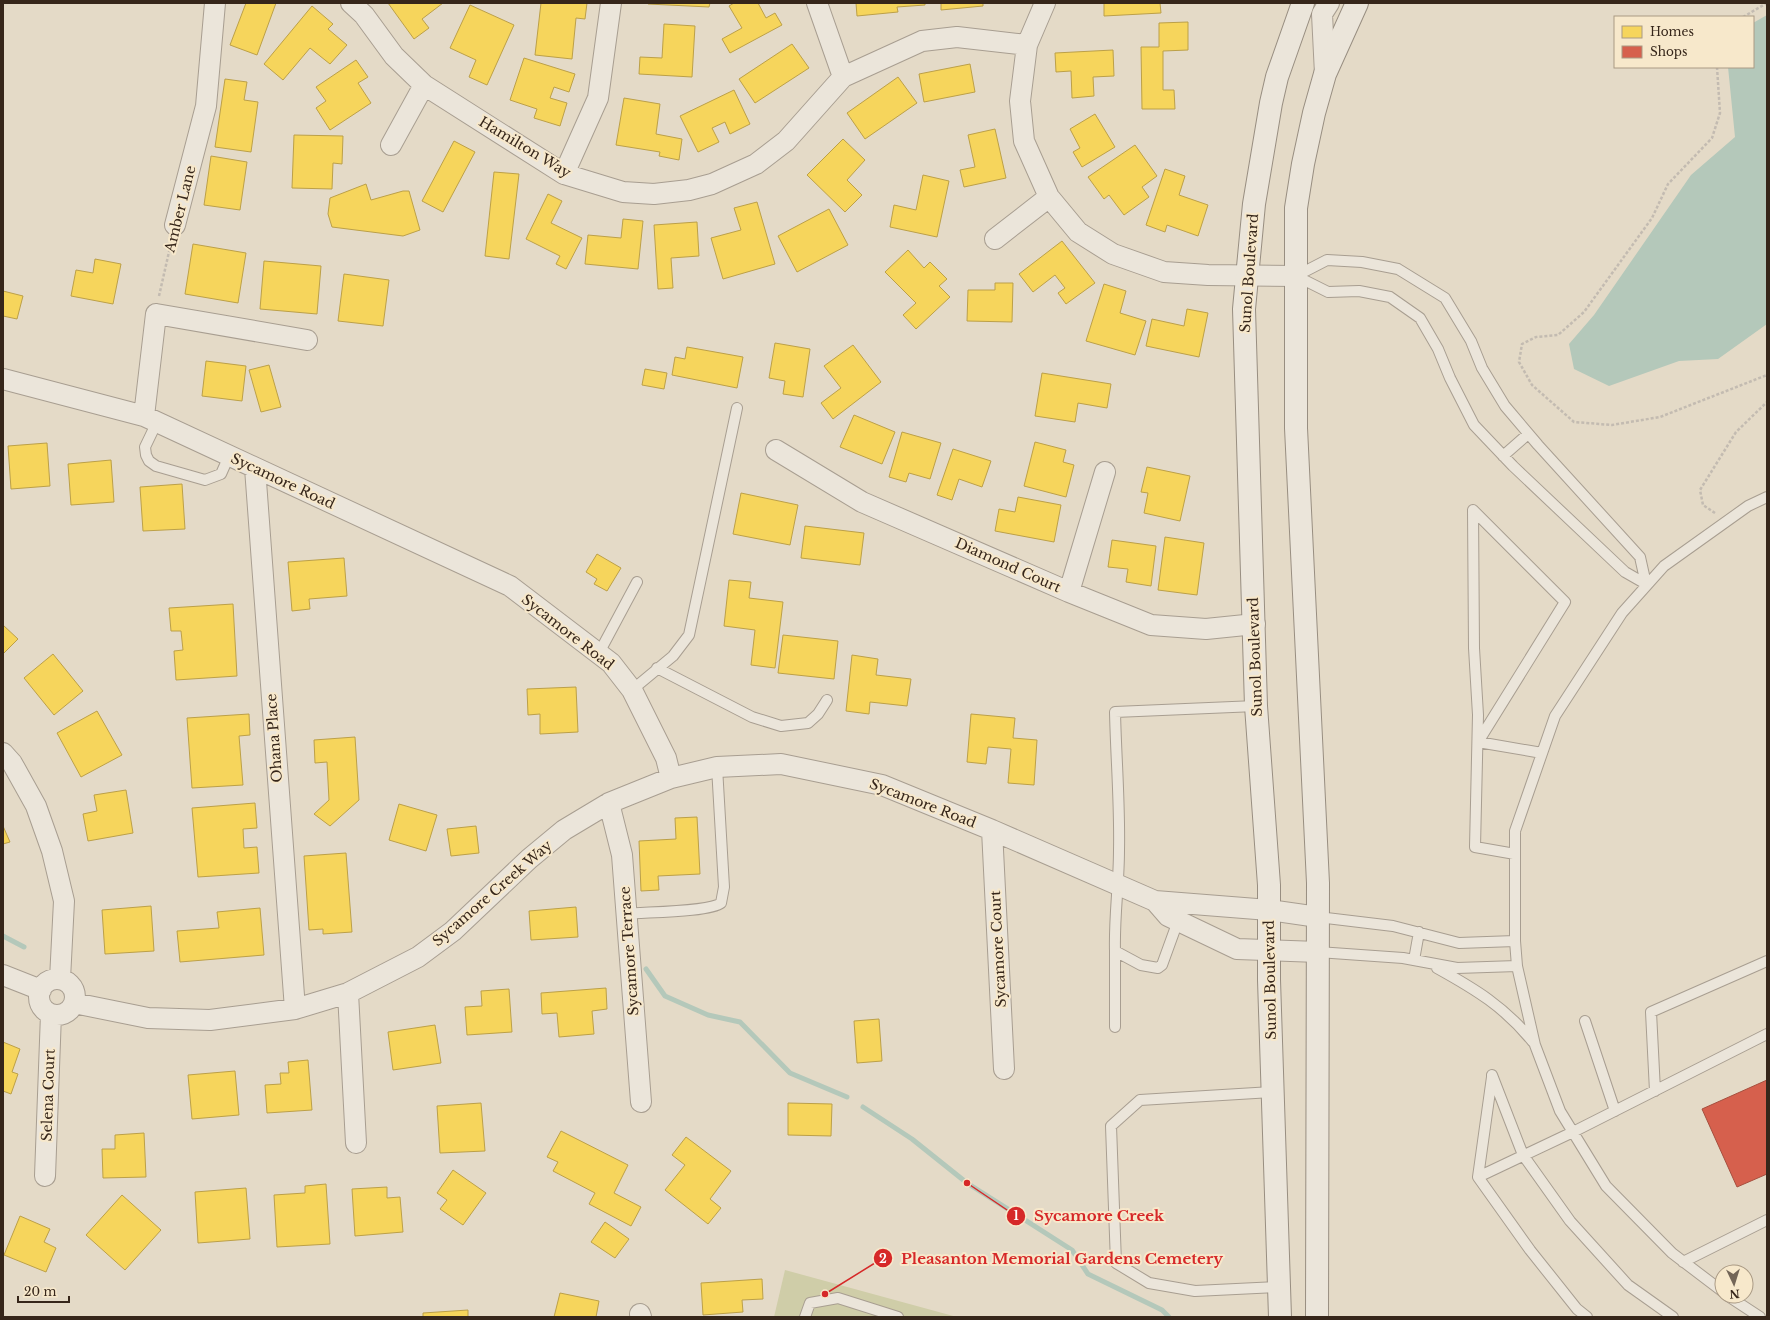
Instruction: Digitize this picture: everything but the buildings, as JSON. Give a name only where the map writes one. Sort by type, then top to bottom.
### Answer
[{"type":"main road","name":"Sunol Boulevard","points":[[1280,1317],[1272,1092],[1268,885],[1256,706],[1255,624],[1244,309],[1255,197],[1271,104],[1277,77],[1303,3]]},
{"type":"main road","points":[[1318,1317],[1318,917],[1296,428],[1296,208],[1304,157],[1325,74],[1357,3]]},
{"type":"street","name":"Amber Lane","points":[[174,225],[206,106],[214,3]]},
{"type":"street","name":"Hamilton Way","points":[[352,3],[364,15],[394,56],[424,85],[564,174],[623,192],[654,194],[689,190],[712,184],[756,164],[786,141],[843,77],[922,41],[957,37],[1027,45]]},
{"type":"street","points":[[564,174],[598,98],[611,3]]},
{"type":"street","points":[[817,3],[843,77]]},
{"type":"street","points":[[1045,3],[1027,45],[1020,101],[1024,141],[1049,197],[1078,232],[1113,254],[1164,272],[1182,274],[1296,276]]},
{"type":"street","points":[[1325,74],[1322,14],[1329,3]]},
{"type":"street","points":[[391,145],[424,85]]},
{"type":"street","points":[[995,239],[1049,197]]},
{"type":"street","points":[[151,419],[156,314],[307,340]]},
{"type":"street","name":"Sycamore Road","points":[[3,379],[151,419],[510,586],[611,663],[632,690],[666,758],[671,778],[717,767],[780,764],[882,784],[992,830],[1154,901],[1268,910],[1318,917]]},
{"type":"street","name":"Diamond Court","points":[[776,450],[862,502],[1069,592],[1151,625],[1206,629],[1255,624]]},
{"type":"street","name":"Ohana Place","points":[[255,468],[295,1009]]},
{"type":"street","points":[[1069,592],[1105,472]]},
{"type":"street","points":[[3,753],[12,763],[36,806],[52,851],[64,901],[60,979]]},
{"type":"street","name":"Sycamore Creek Way","points":[[74,1004],[148,1018],[210,1020],[295,1009],[348,994],[418,957],[453,931],[529,859],[564,830],[609,803],[671,778]]},
{"type":"street","name":"Sycamore Terrace","points":[[609,803],[622,855],[641,1102]]},
{"type":"street","name":"Sycamore Court","points":[[992,830],[1004,1069]]},
{"type":"street","name":"Sycamore Road","points":[[1154,901],[1168,916],[1237,949],[1318,952]]},
{"type":"street","points":[[3,975],[41,990]]},
{"type":"street","points":[[60,979],[72,986],[75,993],[74,1004],[69,1012],[63,1014],[51,1014],[44,1009],[40,1002],[41,990],[48,982],[60,979]]},
{"type":"street","points":[[348,994],[356,1143]]},
{"type":"street","name":"Selena Court","points":[[45,1176],[51,1014]]},
{"type":"lane","points":[[1296,276],[1327,260],[1362,262],[1398,269],[1445,298],[1471,341],[1482,368],[1492,387],[1505,406],[1528,434],[1640,556],[1646,584]]},
{"type":"lane","points":[[1296,276],[1328,292],[1359,291],[1390,297],[1420,318],[1438,349],[1474,425],[1503,456],[1624,572],[1646,584]]},
{"type":"lane","points":[[632,690],[673,656],[689,635],[737,408]]},
{"type":"lane","points":[[151,419],[144,447],[149,461],[156,466],[205,480],[221,474],[230,456]]},
{"type":"lane","points":[[1503,456],[1528,434]]},
{"type":"lane","points":[[1714,1285],[1672,1253],[1606,1186],[1560,1111],[1535,1045],[1517,966],[1515,941],[1515,832],[1555,716],[1622,613],[1646,584],[1664,566],[1748,506],[1767,497]]},
{"type":"lane","points":[[1478,742],[1565,602],[1473,510],[1474,648],[1478,742],[1475,847],[1515,854]]},
{"type":"lane","points":[[599,653],[637,582]]},
{"type":"lane","points":[[657,668],[752,717],[780,726],[808,723],[818,714],[827,700]]},
{"type":"lane","points":[[1115,1027],[1114,923],[1118,886],[1119,848],[1115,712],[1256,706]]},
{"type":"lane","points":[[1478,742],[1542,753]]},
{"type":"lane","points":[[626,914],[697,909],[715,906],[721,903],[724,887],[717,767]]},
{"type":"lane","points":[[1318,917],[1393,926],[1459,943],[1515,941]]},
{"type":"lane","points":[[1115,951],[1141,965],[1158,968],[1162,965],[1178,921]]},
{"type":"lane","points":[[1414,960],[1419,932]]},
{"type":"lane","points":[[1318,952],[1372,955],[1414,960],[1457,968],[1517,966]]},
{"type":"lane","points":[[1655,1091],[1651,1012],[1767,961]]},
{"type":"lane","points":[[1431,964],[1486,996],[1519,1024],[1535,1045]]},
{"type":"lane","points":[[1585,1021],[1615,1111]]},
{"type":"lane","points":[[1478,1177],[1573,1132],[1767,1034]]},
{"type":"lane","points":[[1587,1317],[1577,1309],[1535,1256],[1478,1177],[1492,1074],[1523,1155],[1570,1221],[1628,1284],[1673,1317]]},
{"type":"lane","points":[[1272,1092],[1140,1100],[1111,1126],[1116,1263],[1149,1283],[1195,1290],[1278,1287]]},
{"type":"lane","points":[[1683,1262],[1767,1220]]},
{"type":"lane","points":[[805,1317],[810,1303],[838,1298],[898,1317]]},
{"type":"lane","points":[[1740,1304],[1760,1317]]},
{"type":"path","points":[[1746,16],[1767,3]]},
{"type":"path","points":[[1717,68],[1720,113],[1712,138],[1689,164],[1668,184],[1652,218],[1584,312],[1558,335],[1536,337],[1522,344],[1519,362],[1532,385],[1574,422],[1612,425],[1660,417],[1767,375]]},
{"type":"path","name":"Amber Lane","points":[[156,314],[174,225]]},
{"type":"path","points":[[1727,522],[1702,504],[1700,490],[1736,432],[1767,402]]},
{"type":"shaded area","points":[[1767,15],[1767,324],[1718,359],[1679,361],[1609,386],[1574,369],[1569,344],[1594,315],[1691,175],[1735,137],[1728,68],[1754,68],[1754,22]]},
{"type":"shaded area","points":[[785,1270],[957,1317],[774,1317]]},
{"type":"waterway","points":[[3,936],[24,947]]},
{"type":"waterway","points":[[646,969],[665,996],[708,1015],[740,1022],[790,1073],[847,1097]]},
{"type":"waterway","points":[[863,1107],[912,1139],[967,1183],[1072,1250],[1088,1274],[1162,1310],[1169,1317]]},
{"type":"place","name":"Sycamore Creek","points":[[967,1183]]},
{"type":"place","name":"Pleasanton Memorial Gardens Cemetery","points":[[825,1294]]}]
